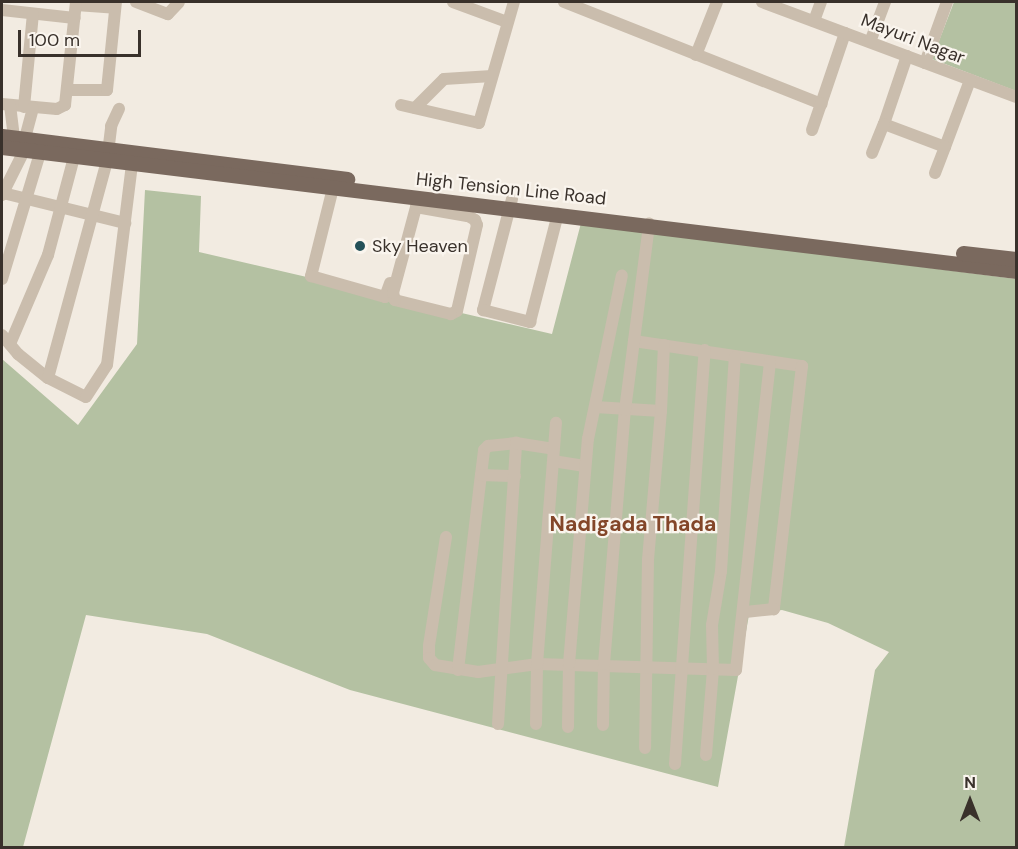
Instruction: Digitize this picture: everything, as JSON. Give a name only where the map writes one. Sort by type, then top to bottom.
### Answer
[{"type":"main road","name":"High Tension Line Road","points":[[18,144],[844,243],[1017,271]]},
{"type":"main road","name":"High Tension Line Road","points":[[18,144],[74,157],[109,155],[132,164],[409,196],[425,203],[466,210],[511,203],[558,213],[649,224],[1017,259]]},
{"type":"street","points":[[136,2],[168,14],[178,2]]},
{"type":"street","points":[[453,2],[507,22]]},
{"type":"street","points":[[401,105],[479,123],[514,2]]},
{"type":"street","points":[[564,2],[821,104]]},
{"type":"street","points":[[696,55],[717,2]]},
{"type":"street","name":"Mayuri Nagar","points":[[763,2],[1017,97]]},
{"type":"street","points":[[814,21],[821,2]]},
{"type":"street","points":[[870,42],[885,2]]},
{"type":"street","points":[[925,63],[947,2]]},
{"type":"street","points":[[2,10],[33,14],[115,5],[107,90],[67,90]]},
{"type":"street","points":[[2,279],[27,198],[18,144],[6,105],[61,108],[67,90],[76,8]]},
{"type":"street","points":[[33,14],[28,107],[2,194],[27,198],[125,223]]},
{"type":"street","points":[[812,130],[845,33]]},
{"type":"street","points":[[872,153],[907,56]]},
{"type":"street","points":[[415,108],[444,79],[492,76]]},
{"type":"street","points":[[935,173],[970,80]]},
{"type":"street","points":[[48,378],[109,155],[111,126],[119,109]]},
{"type":"street","points":[[884,124],[945,147]]},
{"type":"street","points":[[74,157],[48,255],[6,340],[48,378],[86,397],[107,365],[132,164]]},
{"type":"street","points":[[333,188],[311,276],[385,297],[409,196]]},
{"type":"street","points":[[425,203],[415,209],[394,298],[451,314],[458,309],[477,225],[466,210]]},
{"type":"street","points":[[511,203],[483,310],[530,322],[558,213]]},
{"type":"street","points":[[603,725],[604,664],[625,410],[649,224]]},
{"type":"street","points":[[2,246],[9,257]]},
{"type":"street","points":[[568,727],[568,664],[588,439],[622,275]]},
{"type":"street","points":[[634,341],[802,366],[774,609],[745,612]]},
{"type":"street","points":[[645,748],[644,666],[648,560],[661,411],[664,345]]},
{"type":"street","points":[[675,764],[705,350]]},
{"type":"street","points":[[706,754],[713,669],[712,625],[721,571],[735,357]]},
{"type":"street","points":[[446,537],[429,658],[442,668],[478,672],[537,664],[604,664],[713,669],[738,667],[770,362]]},
{"type":"street","points":[[595,407],[661,411]]},
{"type":"street","points":[[536,724],[537,664],[555,423]]},
{"type":"street","points":[[458,670],[484,450],[488,446],[516,443],[585,466]]},
{"type":"street","points":[[498,724],[516,443]]},
{"type":"street","points":[[482,475],[515,476]]},
{"type":"green space","points":[[954,2],[1016,2],[1016,91],[932,59]]},
{"type":"green space","points":[[145,190],[201,196],[199,252],[552,334],[581,223],[1016,279],[1016,847],[844,847],[875,670],[889,652],[828,623],[782,610],[749,615],[718,787],[350,690],[207,634],[86,615],[23,847],[2,847],[2,359],[78,425],[137,344]]},
{"type":"place","name":"Sky Heaven","points":[[360,246]]},
{"type":"district","name":"Nadigada Thada","points":[[633,524]]}]
